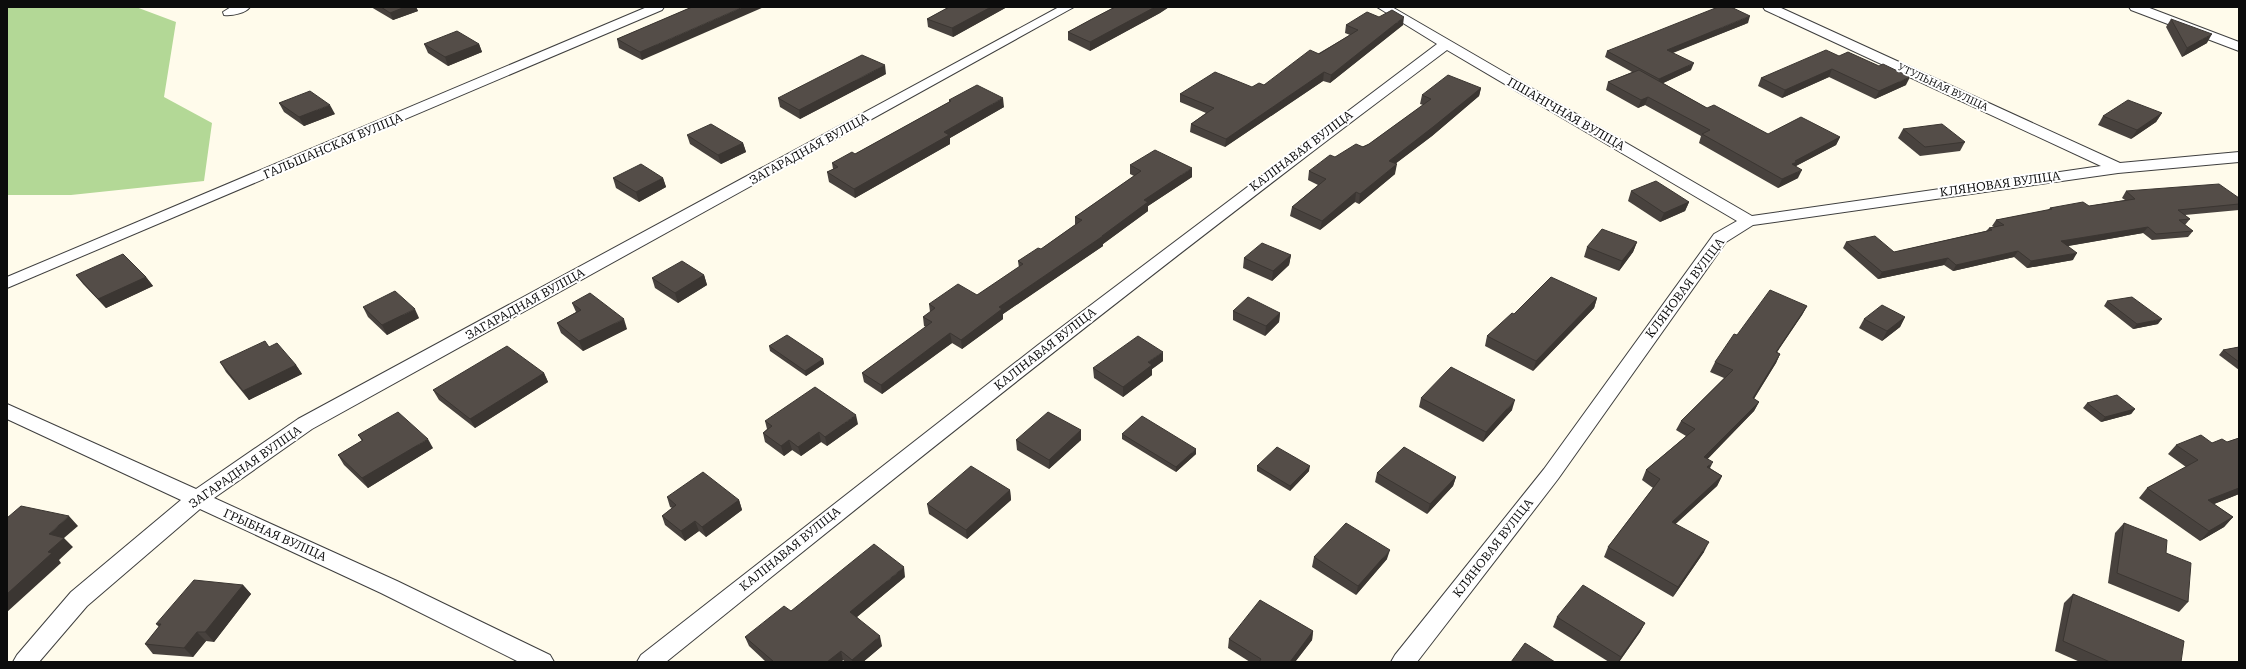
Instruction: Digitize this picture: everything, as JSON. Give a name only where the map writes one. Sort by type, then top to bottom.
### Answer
[{"type":"street","points":[[229,12],[244,7]]},
{"type":"street","name":"ГАЛЬШАНСКАЯ ВУЛІЦА","points":[[7,283],[658,7]]},
{"type":"street","name":"ЗАГАРАДНАЯ ВУЛІЦА","points":[[25,662],[79,599],[197,499],[305,424],[1068,7]]},
{"type":"street","name":"ПШАНІЧНАЯ ВУЛІЦА","points":[[1383,7],[1749,221]]},
{"type":"street","name":"УТУЛЬНАЯ ВУЛІЦА","points":[[1769,7],[2118,168]]},
{"type":"street","points":[[2135,7],[2239,47]]},
{"type":"street","name":"КАЛІНАВАЯ ВУЛІЦА","points":[[649,662],[846,504],[1258,183],[1446,44]]},
{"type":"street","name":"КЛЯНОВАЯ ВУЛІЦА","points":[[1403,662],[1551,474],[1720,238],[1749,221],[2118,168],[2239,157]]},
{"type":"street","name":"ГРЫБНАЯ ВУЛІЦА","points":[[7,411],[389,586],[542,662]]},
{"type":"green space","points":[[7,7],[136,7],[176,22],[164,97],[212,123],[204,181],[71,195],[7,195]]},
{"type":"building","points":[[381,7],[405,7],[390,13]]},
{"type":"building","points":[[692,7],[743,7],[640,52],[617,39]]},
{"type":"building","points":[[949,7],[991,7],[952,28],[927,19]]},
{"type":"building","points":[[1115,7],[1155,7],[1090,42],[1068,32],[1092,19]]},
{"type":"building","points":[[1718,7],[1731,7],[1750,16],[1667,50],[1694,63],[1659,79],[1607,51]]},
{"type":"building","points":[[1392,10],[1404,17],[1331,75],[1324,72],[1226,139],[1191,124],[1214,108],[1180,94],[1215,72],[1252,87],[1259,83],[1264,85],[1310,50],[1319,54],[1358,30],[1346,25],[1367,12],[1379,17]]},
{"type":"building","points":[[2171,19],[2212,34],[2187,48]]},
{"type":"building","points":[[457,31],[479,44],[445,57],[424,44]]},
{"type":"building","points":[[1826,50],[1839,56],[1848,52],[1879,66],[1883,64],[1910,77],[1879,91],[1832,69],[1785,90],[1761,78]]},
{"type":"building","points":[[862,55],[885,65],[799,110],[778,98]]},
{"type":"building","points":[[1639,70],[1707,108],[1714,105],[1768,134],[1801,117],[1840,137],[1795,161],[1797,162],[1792,164],[1802,170],[1782,179],[1702,134],[1710,130],[1648,97],[1641,100],[1608,82]]},
{"type":"building","points":[[1448,75],[1481,88],[1389,161],[1397,164],[1360,194],[1356,192],[1322,221],[1292,207],[1326,179],[1309,171],[1330,155],[1335,157],[1356,144],[1363,147],[1369,144],[1431,99],[1422,95]]},
{"type":"building","points":[[977,85],[1003,98],[944,132],[949,135],[854,189],[827,172],[838,167],[832,163],[852,152],[855,154]]},
{"type":"building","points":[[310,91],[330,105],[299,117],[279,103]]},
{"type":"building","points":[[2128,100],[2162,113],[2137,130],[2103,116]]},
{"type":"building","points":[[711,124],[743,143],[718,155],[687,135]]},
{"type":"building","points":[[1942,124],[1965,142],[1925,147],[1903,129]]},
{"type":"building","points":[[1155,150],[1192,168],[1144,200],[1148,202],[1103,236],[999,307],[1002,309],[961,340],[950,333],[881,385],[862,373],[932,322],[923,317],[935,308],[929,304],[958,284],[977,295],[1023,264],[1018,261],[1038,248],[1041,249],[1082,220],[1075,217],[1141,171],[1130,165]]},
{"type":"building","points":[[641,164],[663,178],[636,192],[613,178]]},
{"type":"building","points":[[1656,181],[1689,202],[1664,213],[1631,191]]},
{"type":"building","points":[[2219,184],[2239,198],[2239,204],[2178,210],[2190,219],[2179,220],[2193,231],[2156,234],[2148,227],[2061,241],[2077,253],[2031,261],[2018,251],[1956,265],[1948,258],[1882,272],[1846,242],[1875,236],[1894,252],[1992,230],[1989,228],[2004,225],[1996,220],[2052,209],[2050,208],[2083,202],[2089,206],[2135,199],[2126,191]]},
{"type":"building","points":[[1602,229],[1637,242],[1622,261],[1587,247]]},
{"type":"building","points":[[1262,243],[1291,255],[1273,271],[1244,258]]},
{"type":"building","points":[[123,254],[146,277],[98,299],[76,275]]},
{"type":"building","points":[[682,261],[704,275],[675,293],[652,278]]},
{"type":"building","points":[[1551,277],[1597,298],[1536,361],[1487,336],[1512,313],[1514,314]]},
{"type":"building","points":[[1770,290],[1807,306],[1776,352],[1780,354],[1753,398],[1759,402],[1704,457],[1713,462],[1707,467],[1722,476],[1672,522],[1709,542],[1678,587],[1608,547],[1660,479],[1646,470],[1695,429],[1681,421],[1733,370],[1715,362],[1734,334],[1737,335]]},
{"type":"building","points":[[395,291],[415,309],[382,325],[363,307]]},
{"type":"building","points":[[590,293],[624,319],[579,341],[557,323],[581,310],[572,303]]},
{"type":"building","points":[[1248,297],[1280,313],[1266,326],[1233,311]]},
{"type":"building","points":[[2132,297],[2162,319],[2137,324],[2107,301]]},
{"type":"building","points":[[1882,305],[1905,317],[1887,331],[1864,319]]},
{"type":"building","points":[[787,335],[823,359],[805,371],[769,346]]},
{"type":"building","points":[[1138,336],[1163,352],[1148,362],[1152,365],[1123,387],[1093,368]]},
{"type":"building","points":[[265,341],[269,347],[277,343],[296,365],[243,391],[220,362]]},
{"type":"building","points":[[507,346],[544,373],[470,419],[433,390]]},
{"type":"building","points":[[2239,347],[2239,362],[2223,350]]},
{"type":"building","points":[[1451,367],[1515,400],[1486,432],[1421,398]]},
{"type":"building","points":[[815,387],[856,415],[825,437],[819,432],[798,447],[789,440],[781,446],[763,433],[772,426],[765,421]]},
{"type":"building","points":[[2117,395],[2135,409],[2105,417],[2087,403]]},
{"type":"building","points":[[398,412],[428,439],[362,478],[338,455],[363,440],[358,435]]},
{"type":"building","points":[[1048,412],[1081,430],[1049,460],[1016,440]]},
{"type":"building","points":[[1142,416],[1196,449],[1176,467],[1122,434]]},
{"type":"building","points":[[2201,435],[2212,443],[2222,439],[2227,442],[2239,438],[2239,488],[2208,500],[2233,517],[2209,531],[2147,488],[2198,460],[2176,445]]},
{"type":"building","points":[[1277,447],[1310,466],[1290,486],[1257,466]]},
{"type":"building","points":[[1404,447],[1456,477],[1430,504],[1377,473]]},
{"type":"building","points":[[971,466],[1010,490],[966,530],[927,504]]},
{"type":"building","points":[[703,472],[739,500],[702,527],[695,521],[681,531],[662,516],[676,505],[667,497]]},
{"type":"building","points":[[21,506],[69,516],[49,534],[64,538],[48,552],[52,553],[7,594],[7,518]]},
{"type":"building","points":[[1346,523],[1390,550],[1358,586],[1314,557]]},
{"type":"building","points":[[2124,523],[2167,540],[2166,553],[2191,563],[2188,602],[2117,573]]},
{"type":"building","points":[[874,544],[904,567],[850,612],[880,636],[852,660],[841,651],[827,662],[774,662],[745,637],[784,606],[791,611]]},
{"type":"building","points":[[194,580],[243,585],[205,632],[197,632],[184,648],[145,644],[161,624],[156,624]]},
{"type":"building","points":[[1583,585],[1645,623],[1621,657],[1557,617]]},
{"type":"building","points":[[2073,594],[2184,641],[2181,662],[2110,662],[2063,641]]},
{"type":"building","points":[[1260,600],[1313,631],[1290,662],[1259,662],[1261,659],[1229,639]]},
{"type":"building","points":[[1525,643],[1555,662],[1511,662]]}]
